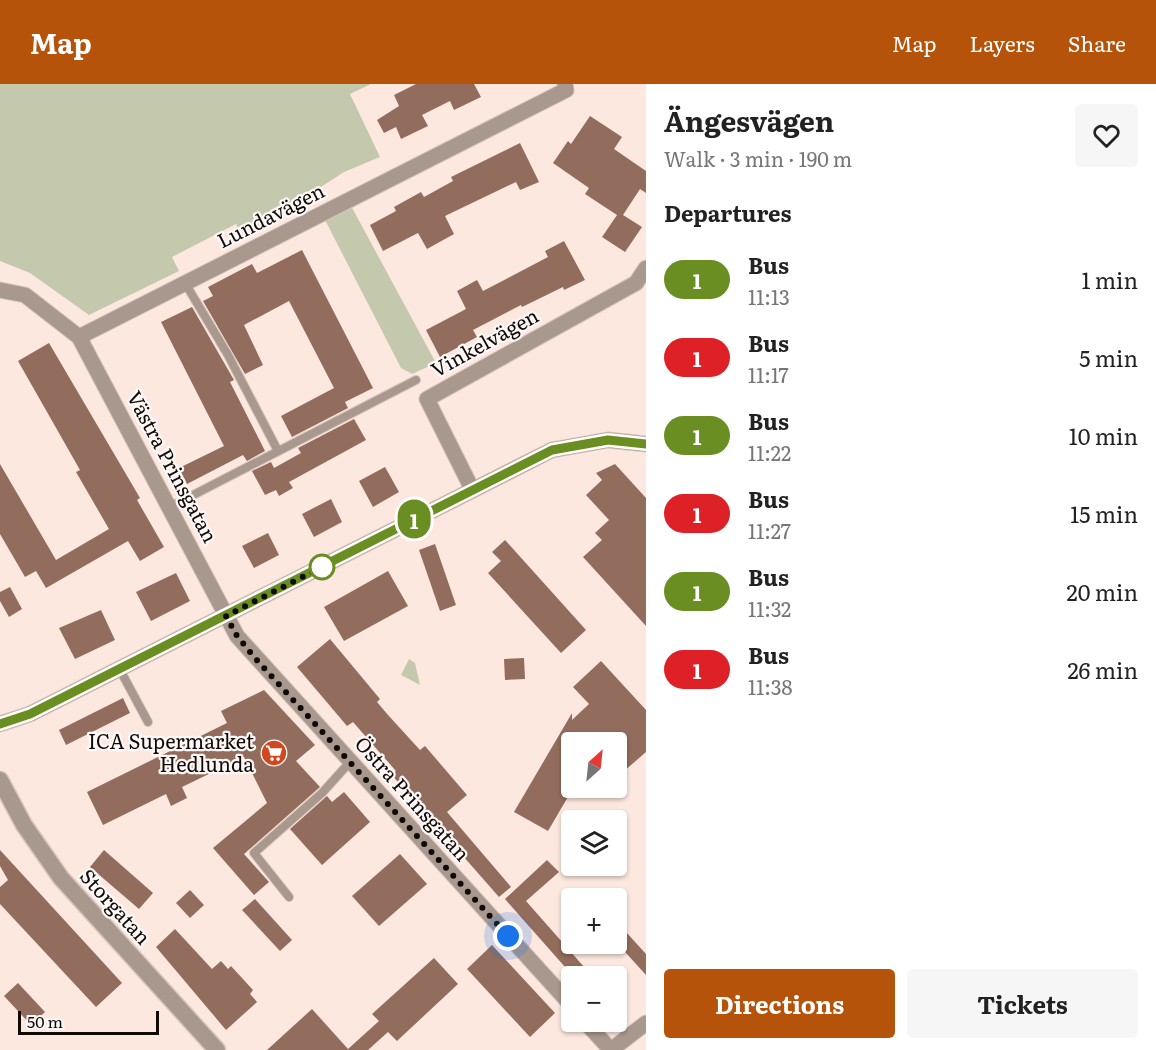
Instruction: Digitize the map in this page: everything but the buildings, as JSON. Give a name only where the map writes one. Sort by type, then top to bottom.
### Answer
[{"type":"street","name":"Lundavägen","points":[[79,337],[565,87]]},
{"type":"street","name":"Vinkelvägen","points":[[472,489],[426,399],[636,283],[646,267]]},
{"type":"street","points":[[0,290],[25,295],[79,337]]},
{"type":"street","name":"Västra Prinsgatan","points":[[79,337],[226,616]]},
{"type":"street","points":[[0,724],[30,714],[552,450],[608,440],[646,444]]},
{"type":"street","name":"Östra Prinsgatan","points":[[226,616],[252,662],[350,762],[561,994]]},
{"type":"street","name":"Storgatan","points":[[0,780],[24,825],[61,878],[216,1050]]},
{"type":"street","points":[[594,1032],[611,1050],[646,1023]]},
{"type":"lane","points":[[185,284],[228,355],[278,452]]},
{"type":"lane","points":[[170,507],[416,380]]},
{"type":"lane","points":[[119,668],[148,722]]},
{"type":"lane","points":[[290,897],[254,853],[322,793],[350,762]]},
{"type":"green space","points":[[0,84],[371,84],[350,94],[380,157],[344,172],[243,238],[236,224],[172,257],[179,271],[89,315],[30,273],[0,261]]},
{"type":"green space","points":[[350,204],[436,363],[412,374],[401,368],[324,218]]},
{"type":"green space","points":[[409,659],[415,663],[420,685],[401,675]]},
{"type":"bus line","name":"1","points":[[0,724],[30,714],[552,450],[608,440],[646,444]]},
{"type":"place","name":"ICA Supermarket Hedlunda","points":[[274,753]]},
{"type":"route","points":[[322,567],[226,616],[237,636],[255,658],[508,936]]}]
